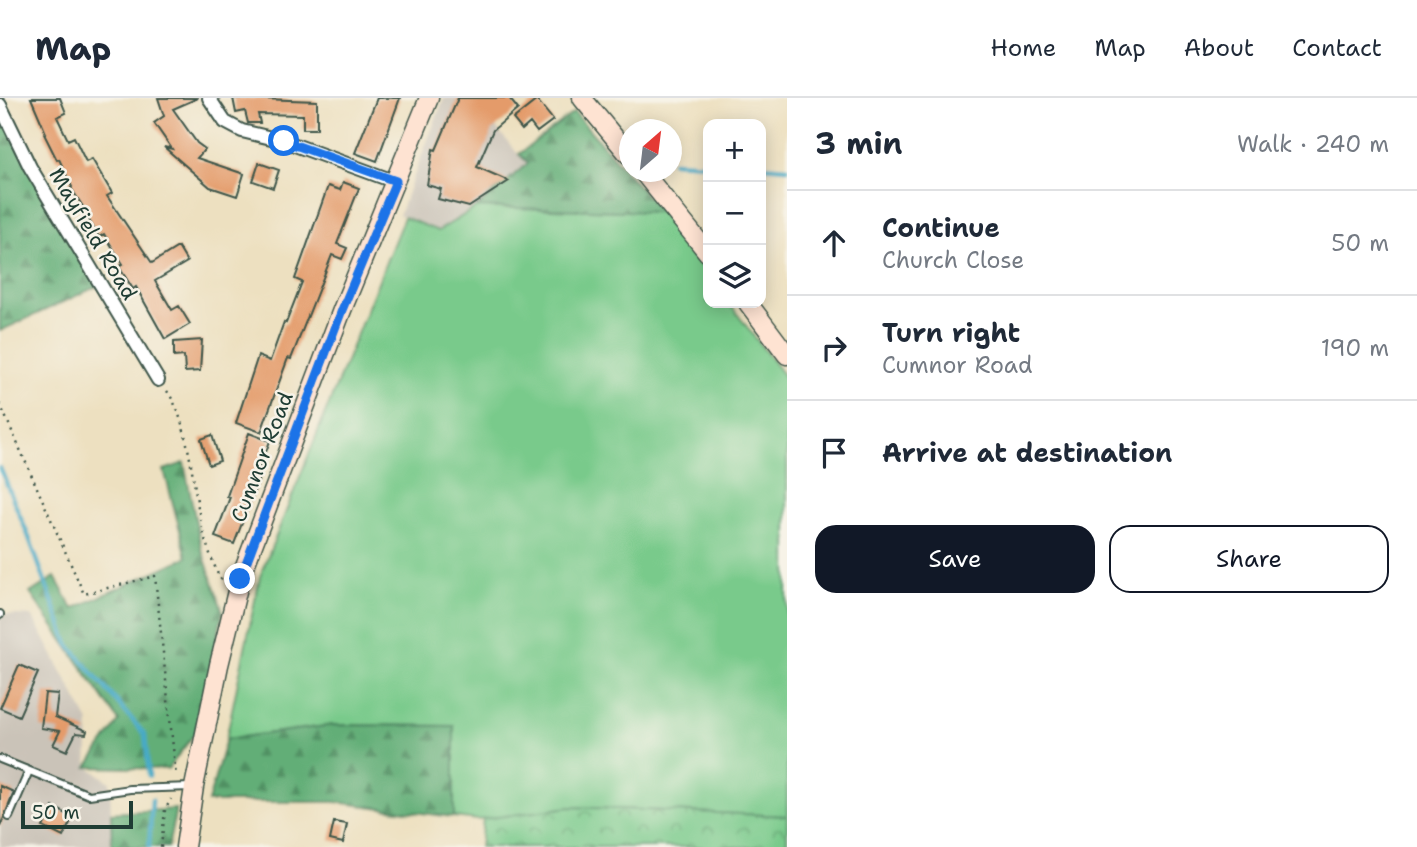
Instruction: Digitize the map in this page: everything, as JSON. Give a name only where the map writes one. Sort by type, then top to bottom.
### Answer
[{"type":"main road","name":"Cumnor Road","points":[[185,847],[186,787],[245,566],[342,310],[429,98]]},
{"type":"main road","points":[[582,98],[619,143]]},
{"type":"main road","points":[[651,182],[703,247]]},
{"type":"main road","points":[[752,308],[787,355]]},
{"type":"street","points":[[209,98],[225,122],[242,131],[284,141],[396,181]]},
{"type":"street","name":"Mayfield Road","points":[[0,104],[30,166],[158,380]]},
{"type":"lane","points":[[0,759],[89,795],[130,789],[186,787]]},
{"type":"lane","points":[[9,817],[29,771]]},
{"type":"path","points":[[158,380],[174,401],[182,427],[203,533],[219,577],[236,596]]},
{"type":"path","points":[[0,404],[83,594],[155,576],[186,787],[166,810],[161,847]]},
{"type":"shaded area","points":[[444,98],[471,98],[518,154],[528,162],[477,207],[438,231],[399,215]]},
{"type":"shaded area","points":[[0,614],[32,616],[89,722],[87,766],[110,782],[112,847],[0,847]]},
{"type":"green space","points":[[0,104],[100,285],[0,331]]},
{"type":"green space","points":[[574,112],[619,164],[619,182],[635,182],[661,212],[477,207],[528,163],[519,154]]},
{"type":"green space","points":[[477,207],[661,212],[703,268],[703,308],[733,308],[787,380],[787,816],[570,807],[478,820],[454,817],[454,726],[334,725],[226,739],[260,576],[404,217],[438,231]]},
{"type":"green space","points":[[184,463],[201,547],[223,612],[195,733],[168,769],[87,767],[119,721],[30,593],[55,577],[73,609],[187,557],[164,470]]},
{"type":"green space","points":[[334,725],[454,726],[454,817],[335,802],[208,802],[226,739]]},
{"type":"green space","points":[[570,807],[787,816],[787,847],[480,847],[483,819]]},
{"type":"green space","points":[[176,809],[168,847],[112,847],[111,813]]},
{"type":"building","points":[[31,98],[60,98],[66,113],[57,117],[68,140],[74,137],[86,162],[92,159],[112,193],[107,196],[152,263],[178,247],[187,262],[155,281],[172,310],[179,306],[190,324],[165,339],[136,287],[133,289],[119,267],[123,264],[104,234],[99,237],[87,217],[89,216],[71,188],[59,159],[57,160],[44,134],[46,133]]},
{"type":"building","points":[[158,98],[198,98],[173,109],[197,143],[205,149],[197,158],[244,174],[237,196],[210,187],[164,147],[172,149],[154,123],[164,116]]},
{"type":"building","points":[[233,98],[317,101],[317,129],[303,129],[303,115],[258,114],[260,123],[248,123],[245,111],[236,113]]},
{"type":"building","points":[[377,98],[400,98],[377,161],[355,153]]},
{"type":"building","points":[[458,98],[509,98],[518,109],[493,130],[477,167],[509,181],[469,207],[438,199],[441,189],[427,185],[433,149],[436,150]]},
{"type":"building","points":[[537,100],[553,120],[537,132],[530,123],[522,130],[513,119]]},
{"type":"building","points":[[259,163],[279,170],[273,188],[253,181]]},
{"type":"building","points":[[343,182],[359,188],[337,244],[347,248],[342,259],[332,255],[291,359],[288,358],[261,432],[236,423],[258,356],[270,361],[302,282],[295,279],[328,186],[340,190]]},
{"type":"building","points":[[202,340],[200,371],[185,372],[184,356],[174,357],[174,342]]},
{"type":"building","points":[[249,433],[270,441],[258,473],[261,474],[234,544],[215,537]]},
{"type":"building","points":[[212,435],[220,461],[209,465],[201,439]]},
{"type":"building","points":[[19,665],[38,673],[19,716],[0,708]]},
{"type":"building","points":[[45,693],[58,694],[55,717],[87,731],[86,734],[76,733],[67,751],[53,745],[60,731],[41,728]]},
{"type":"building","points":[[0,786],[14,792],[0,827]]},
{"type":"building","points":[[53,807],[73,817],[63,837],[43,827]]},
{"type":"building","points":[[334,822],[347,824],[343,843],[330,840]]},
{"type":"waterway","points":[[682,163],[703,164]]},
{"type":"waterway","points":[[766,166],[787,168]]},
{"type":"waterway","points":[[0,468],[68,644],[145,735],[149,776]]},
{"type":"waterway","points":[[149,847],[152,800]]},
{"type":"route","points":[[240,579],[342,310],[396,181],[284,141]]}]
